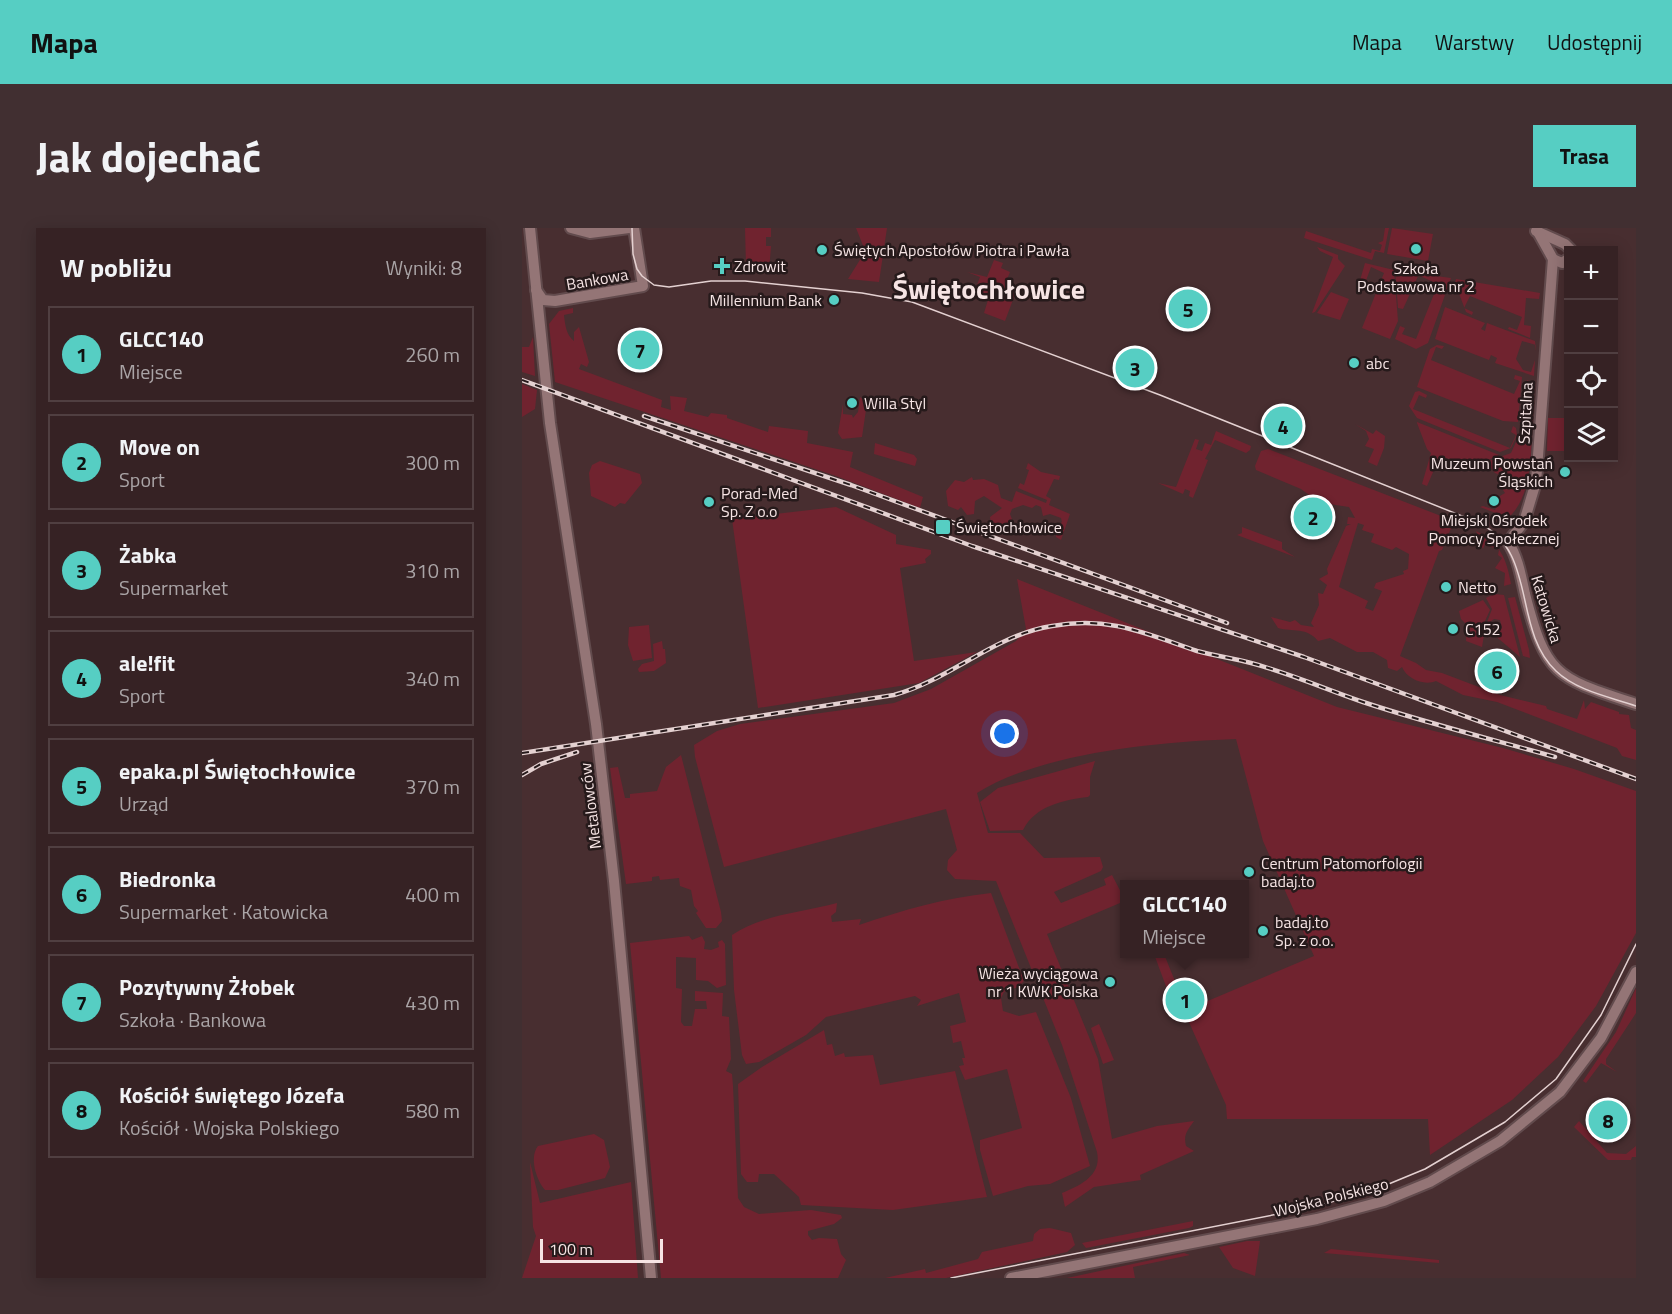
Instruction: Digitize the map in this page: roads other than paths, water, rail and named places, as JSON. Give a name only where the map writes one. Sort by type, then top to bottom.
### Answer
[{"type":"street","name":"Metalowców","points":[[530,228],[550,423],[596,724],[618,917],[651,1278]]},
{"type":"street","points":[[571,228],[590,232],[629,228]]},
{"type":"street","name":"Bankowa","points":[[555,302],[643,286],[634,228]]},
{"type":"street","points":[[1535,230],[1567,246]]},
{"type":"street","points":[[1535,230],[1559,259]]},
{"type":"street","points":[[1559,259],[1555,244],[1560,243]]},
{"type":"street","name":"Szpitalna","points":[[1508,542],[1524,522],[1536,482],[1551,278],[1559,259]]},
{"type":"street","points":[[535,287],[541,299],[555,302]]},
{"type":"street","name":"Metalowców","points":[[540,332],[545,312],[555,302]]},
{"type":"street","name":"Katowicka","points":[[1508,542],[1516,557],[1538,640],[1549,661],[1578,684],[1636,704]]},
{"type":"street","name":"Wojska Polskiego","points":[[1011,1278],[1317,1219],[1374,1204],[1430,1182],[1500,1141],[1560,1092],[1601,1038],[1636,972]]},
{"type":"tram line","points":[[632,228],[633,254],[637,269],[654,285],[669,287],[711,281],[745,281],[862,293],[912,302],[1160,395],[1477,522],[1496,535],[1509,551],[1523,591],[1533,634],[1542,653],[1556,671],[1574,684],[1636,706]]},
{"type":"tram line","points":[[951,1278],[1314,1207],[1379,1188],[1425,1169],[1505,1122],[1556,1079],[1601,1015],[1636,944]]},
{"type":"railway","points":[[522,380],[972,546],[1304,657],[1636,779]]},
{"type":"railway","points":[[644,416],[851,485],[1227,623]]},
{"type":"railway","points":[[522,753],[894,695],[934,679],[1011,638],[1052,626],[1092,623],[1126,628],[1197,651],[1265,667],[1387,710],[1555,757]]},
{"type":"railway","points":[[522,775],[541,764],[577,752]]},
{"type":"place","name":"Szkoła Podstawowa nr 2","points":[[1416,249]]},
{"type":"place","name":"Świętych Apostołów Piotra i Pawła","points":[[822,250]]},
{"type":"place","name":"Zdrowit","points":[[722,266]]},
{"type":"place","name":"Millennium Bank","points":[[834,300]]},
{"type":"place","name":"epaka.pl Świętochłowice","points":[[1188,309]]},
{"type":"place","name":"Pozytywny Żłobek","points":[[640,350]]},
{"type":"place","name":"abc","points":[[1354,363]]},
{"type":"place","name":"Żabka","points":[[1135,368]]},
{"type":"place","name":"Willa Styl","points":[[852,403]]},
{"type":"place","name":"ale!fit","points":[[1283,426]]},
{"type":"place","name":"Muzeum Powstań Śląskich","points":[[1565,472]]},
{"type":"place","name":"Miejski Ośrodek Pomocy Społecznej","points":[[1494,501]]},
{"type":"place","name":"Porad-Med Sp. Z o.o","points":[[709,502]]},
{"type":"place","name":"Move on","points":[[1313,517]]},
{"type":"place","name":"Świętochłowice","points":[[943,527]]},
{"type":"place","name":"Netto","points":[[1446,587]]},
{"type":"place","name":"C152","points":[[1453,629]]},
{"type":"place","name":"Biedronka","points":[[1497,671]]},
{"type":"place","name":"Centrum Patomorfologii badaj.to","points":[[1249,872]]},
{"type":"place","name":"badaj.to Sp. z o.o.","points":[[1263,931]]},
{"type":"place","name":"Wieża wyciągowa nr 1 KWK Polska","points":[[1110,982]]},
{"type":"place","name":"GLCC140","points":[[1185,1000]]},
{"type":"place","name":"Kościół świętego Józefa","points":[[1608,1120]]},
{"type":"district","name":"Świętochłowice","points":[[989,288]]}]
